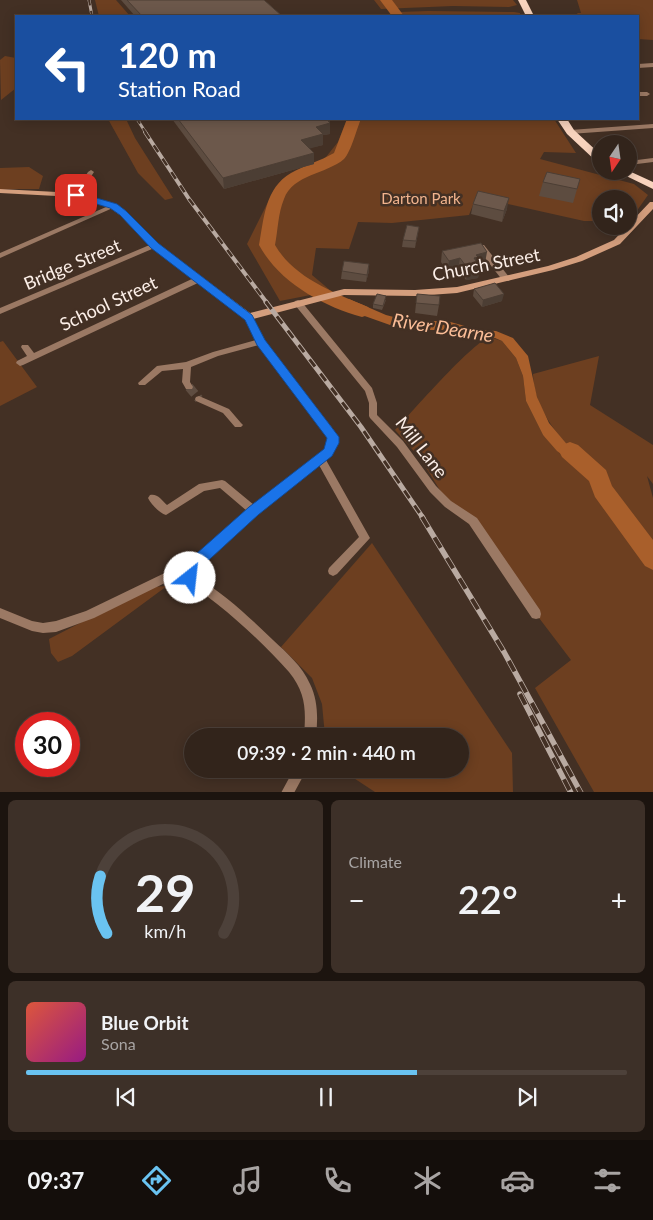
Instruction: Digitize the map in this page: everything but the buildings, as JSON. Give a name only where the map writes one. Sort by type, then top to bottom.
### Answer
[{"type":"highway","points":[[522,0],[530,15]]},
{"type":"highway","points":[[563,120],[570,132],[592,152]]},
{"type":"highway","points":[[638,179],[653,186]]},
{"type":"main road","points":[[0,191],[76,195],[113,206],[123,213],[155,246],[249,318]]},
{"type":"main road","name":"Church Street","points":[[249,318],[298,303],[360,291],[415,293],[458,290],[579,259],[617,242],[653,204]]},
{"type":"street","points":[[639,66],[653,65]]},
{"type":"street","points":[[639,94],[647,94]]},
{"type":"street","points":[[570,132],[653,126]]},
{"type":"street","points":[[638,162],[653,160]]},
{"type":"street","points":[[76,195],[91,172]]},
{"type":"street","points":[[0,256],[113,206]]},
{"type":"street","name":"Bridge Street","points":[[0,311],[155,246]]},
{"type":"street","points":[[481,247],[506,279]]},
{"type":"street","name":"School Street","points":[[20,363],[197,280]]},
{"type":"street","name":"Mill Lane","points":[[298,303],[369,390],[373,403],[373,416],[385,426],[400,444],[433,489],[448,504],[473,521],[529,610]]},
{"type":"street","points":[[190,578],[192,566],[254,511],[321,459],[331,448],[333,437],[330,432],[261,342],[249,318]]},
{"type":"street","points":[[142,384],[160,368],[187,365],[216,354],[261,342]]},
{"type":"street","points":[[25,347],[32,357]]},
{"type":"street","points":[[187,365],[186,382],[189,387]]},
{"type":"street","points":[[199,399],[226,412],[238,425]]},
{"type":"street","points":[[321,459],[365,538],[333,571]]},
{"type":"street","points":[[153,498],[166,511],[202,487],[222,484],[254,511]]},
{"type":"street","points":[[0,613],[29,626],[58,627],[157,579],[177,572],[190,578],[228,606],[297,671],[306,688],[312,722],[311,728]]},
{"type":"street","points":[[286,792],[295,778]]},
{"type":"green space","points":[[95,0],[116,0],[129,15],[99,15]]},
{"type":"green space","points":[[374,0],[513,0],[517,5],[509,7],[453,6],[381,9]]},
{"type":"green space","points":[[577,0],[653,0],[653,40],[639,39],[639,15],[578,15],[577,13],[581,13]]},
{"type":"green space","points":[[399,12],[514,12],[520,13],[520,15],[384,15]]},
{"type":"green space","points":[[5,56],[15,58],[15,89],[1,100],[0,60]]},
{"type":"green space","points":[[109,120],[126,120],[135,138],[173,198],[165,200],[138,173]]},
{"type":"green space","name":"Darton Park","points":[[347,120],[555,120],[576,153],[544,152],[540,159],[592,173],[592,180],[619,180],[634,184],[648,195],[637,211],[637,190],[592,190],[592,221],[584,221],[476,197],[469,215],[392,223],[358,222],[349,249],[316,248],[312,275],[331,291],[280,301],[247,244],[274,190],[289,178],[322,162],[338,142]]},
{"type":"green space","points":[[29,167],[43,176],[39,189],[0,189],[0,168]]},
{"type":"green space","points":[[489,337],[502,341],[516,358],[523,376],[526,401],[543,435],[591,467],[570,448],[544,414],[535,388],[533,374],[599,356],[590,405],[653,445],[653,484],[647,476],[653,498],[653,792],[594,792],[535,688],[571,660],[536,614],[473,521],[443,495],[420,458],[395,430],[455,365]]},
{"type":"green space","points":[[3,341],[37,387],[0,406],[0,342]]},
{"type":"green space","points":[[372,543],[512,753],[513,792],[375,792],[354,778],[469,778],[469,728],[324,728],[322,704],[312,678],[281,647]]},
{"type":"green space","points":[[167,586],[72,656],[58,662],[51,653],[49,639],[150,587]]},
{"type":"water","points":[[349,299],[386,315],[409,321],[447,321],[479,330],[496,331],[513,338],[528,356],[537,397],[549,423],[576,455],[591,467],[587,472],[557,451],[543,435],[526,401],[523,376],[516,358],[502,341],[495,338],[454,333],[445,330],[417,330],[390,325],[328,303]]},
{"type":"waterway","name":"River Dearne","points":[[386,0],[397,15]]},
{"type":"waterway","name":"River Dearne","points":[[354,120],[340,155],[297,176],[286,184],[276,198],[267,245],[273,256],[295,276],[322,293],[362,311]]},
{"type":"waterway","name":"River Dearne","points":[[570,451],[598,476],[603,490],[653,559]]},
{"type":"tunnel","points":[[189,387],[199,399]]},
{"type":"railway","points":[[89,0],[92,15]]},
{"type":"railway","points":[[138,120],[146,133]]},
{"type":"railway","points":[[145,132],[189,199],[267,303]]},
{"type":"railway","points":[[266,302],[361,427],[423,518]]},
{"type":"railway","points":[[422,517],[504,652],[580,792]]},
{"type":"railway","points":[[520,694],[570,792]]},
{"type":"route","points":[[76,195],[113,206],[123,213],[155,246],[249,318],[261,342],[333,437],[333,443],[328,453],[254,511],[192,566],[190,578]]}]
